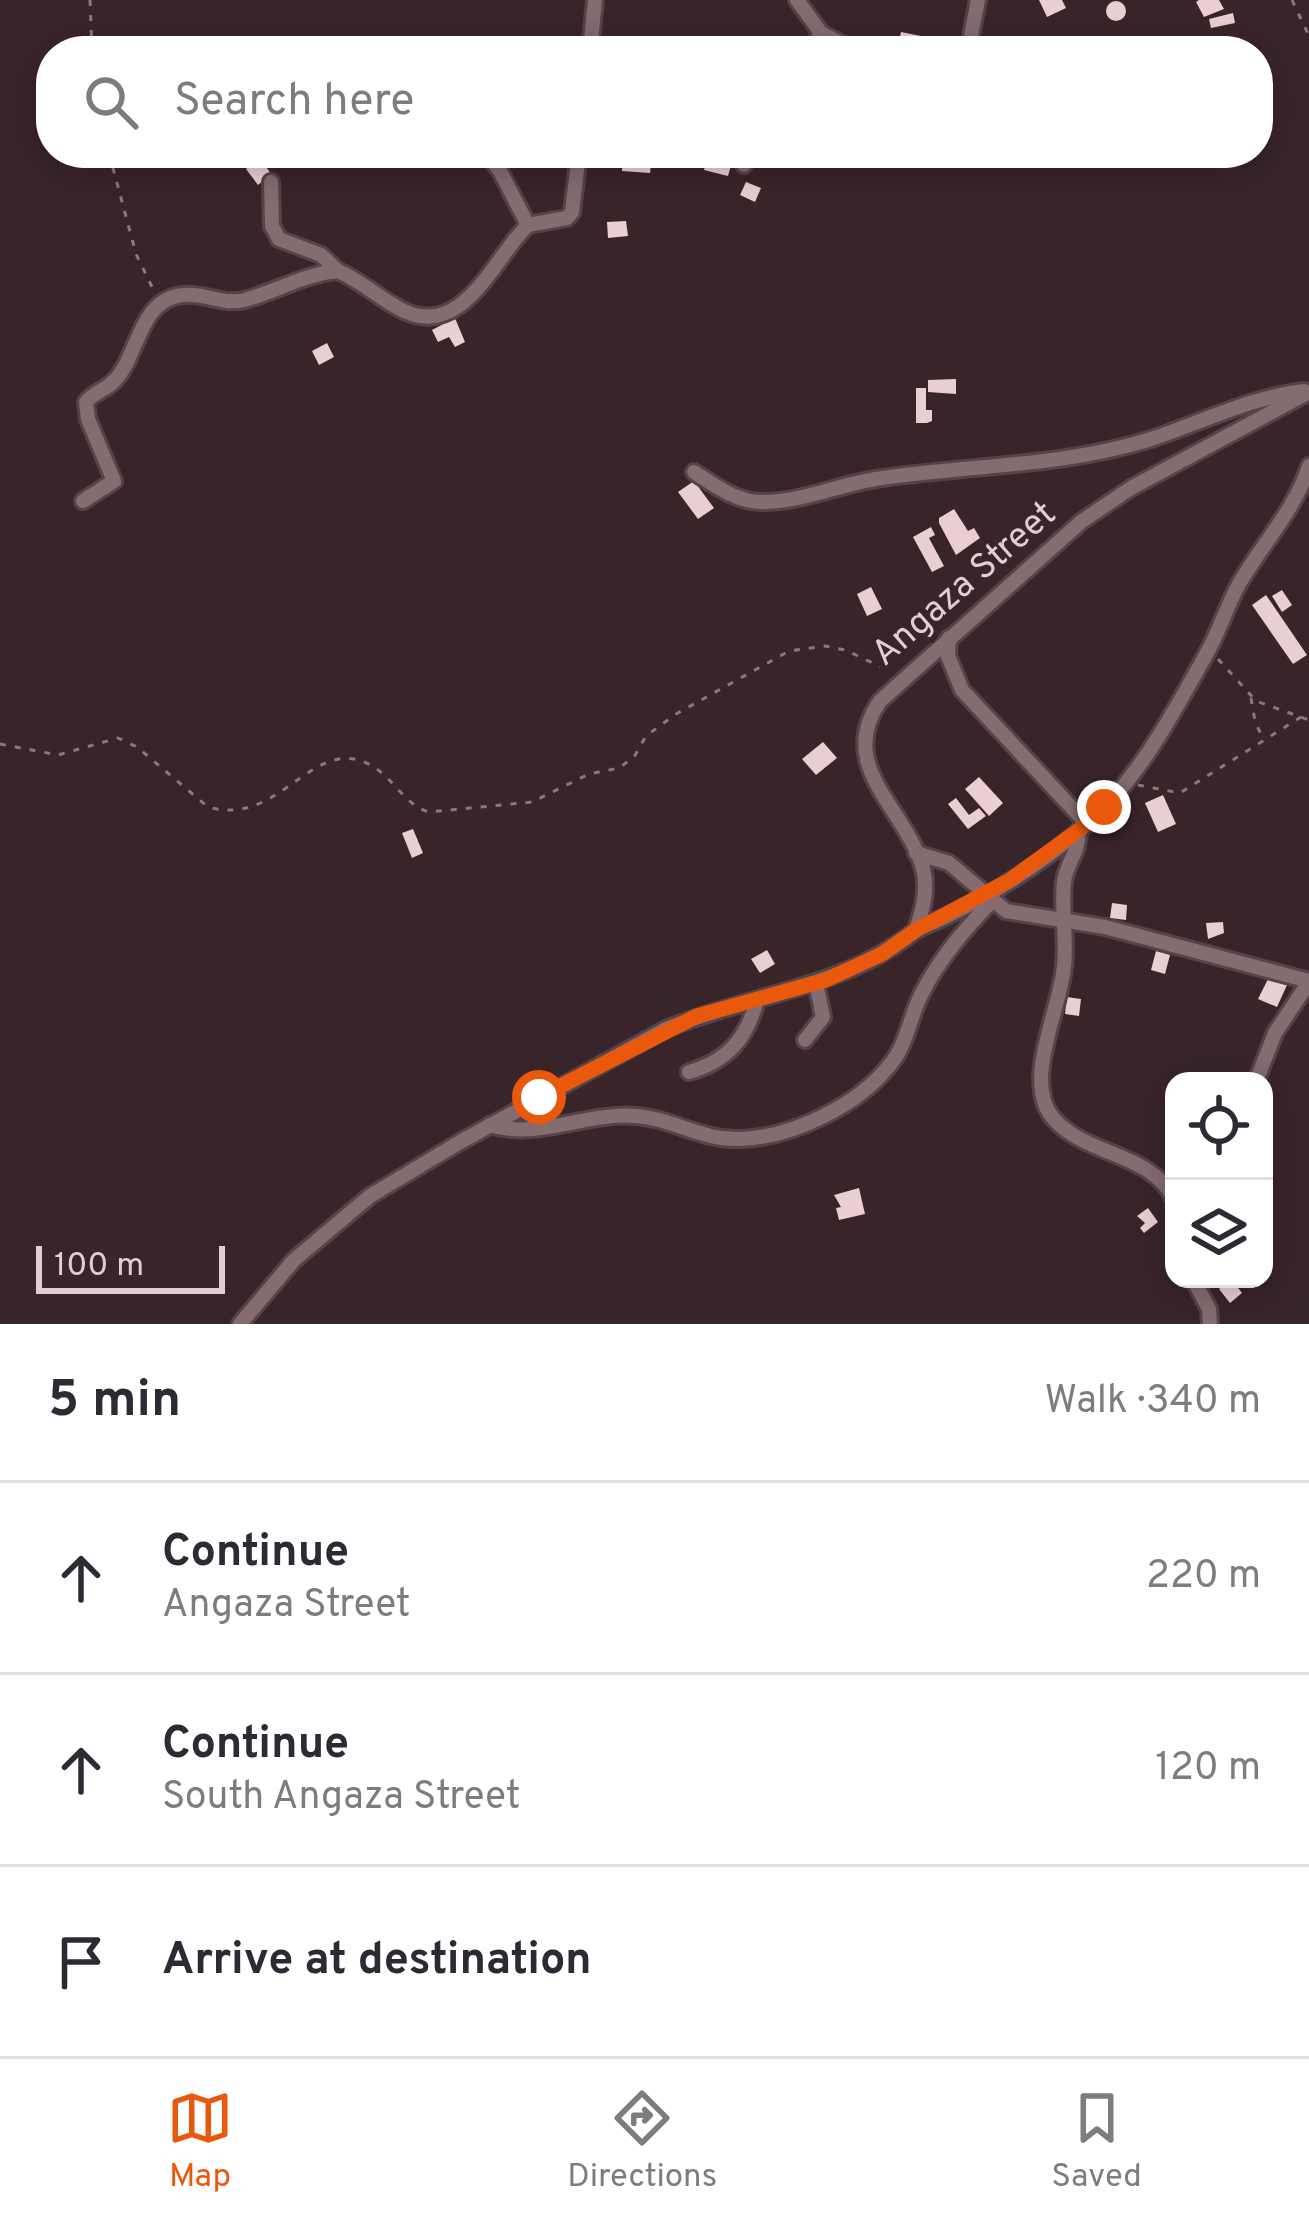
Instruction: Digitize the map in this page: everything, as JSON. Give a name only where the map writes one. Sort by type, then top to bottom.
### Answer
[{"type":"street","points":[[591,36],[595,0]]},
{"type":"street","points":[[797,0],[827,36]]},
{"type":"street","points":[[971,36],[978,0]]},
{"type":"street","points":[[498,168],[528,225]]},
{"type":"street","points":[[271,182],[272,226],[279,239],[321,255],[338,271],[403,310],[422,316],[465,301],[484,284],[528,225],[567,218],[572,212],[577,168]]},
{"type":"street","points":[[83,501],[114,481],[88,419],[86,402],[118,378],[141,329],[161,304],[186,294],[230,302],[247,300],[289,282],[338,271]]},
{"type":"street","points":[[694,472],[743,499],[805,498],[876,479],[977,469],[1144,441],[1245,402],[1309,391]]},
{"type":"street","name":"Angaza Street","points":[[916,930],[925,898],[922,867],[874,777],[862,740],[868,718],[903,677],[1047,549],[1131,488],[1309,391]]},
{"type":"street","points":[[241,1324],[294,1260],[340,1217],[490,1125],[666,1029],[816,983],[882,954],[916,930],[989,898],[1083,827],[1126,779],[1162,728],[1210,648],[1240,584],[1297,500],[1309,466]]},
{"type":"street","points":[[949,638],[948,656],[962,690],[1083,827]]},
{"type":"street","points":[[1083,827],[1077,854],[1064,879],[1063,984],[1041,1072],[1046,1103],[1053,1118],[1076,1135],[1156,1175],[1165,1187]]},
{"type":"street","points":[[916,853],[950,863],[1006,911],[1064,917],[1309,982],[1276,1033],[1260,1072]]},
{"type":"street","points":[[490,1125],[535,1128],[621,1115],[642,1116],[716,1138],[780,1135],[851,1098],[886,1070],[922,992],[946,952],[989,898]]},
{"type":"street","points":[[805,1040],[823,1017],[816,983]]},
{"type":"street","points":[[689,1072],[720,1059],[746,1036],[757,1000]]},
{"type":"street","points":[[1198,1288],[1210,1324]]},
{"type":"path","points":[[90,0],[91,36]]},
{"type":"path","points":[[1292,0],[1309,36]]},
{"type":"path","points":[[113,168],[136,254],[161,304]]},
{"type":"path","points":[[0,744],[58,755],[118,738],[137,747],[208,807],[223,811],[255,807],[333,761],[348,758],[375,767],[416,808],[429,812],[532,802],[589,774],[619,768],[634,758],[646,736],[676,714],[789,651],[824,646],[845,650],[903,677]]},
{"type":"path","points":[[1210,648],[1251,696],[1309,720]]},
{"type":"path","points":[[1251,696],[1263,739]]},
{"type":"path","points":[[1126,779],[1143,788],[1180,793],[1309,712]]},
{"type":"building","points":[[1039,0],[1062,0],[1066,8],[1047,17]]},
{"type":"building","points":[[1199,0],[1219,0],[1224,9],[1204,17]]},
{"type":"building","points":[[1116,1],[1126,11],[1116,21],[1106,11]]},
{"type":"building","points":[[1233,13],[1235,23],[1211,28],[1209,19]]},
{"type":"building","points":[[267,168],[271,174],[258,185],[246,169]]},
{"type":"building","points":[[622,168],[651,168],[650,173]]},
{"type":"building","points":[[705,168],[730,168],[728,176]]},
{"type":"building","points":[[746,182],[761,188],[755,202],[740,195]]},
{"type":"building","points":[[626,221],[628,236],[608,238],[607,222]]},
{"type":"building","points":[[455,318],[465,342],[455,347],[449,337],[438,342],[432,330]]},
{"type":"building","points":[[327,343],[334,357],[319,365],[312,351]]},
{"type":"building","points":[[956,379],[956,394],[928,392],[928,380]]},
{"type":"building","points":[[916,388],[926,388],[926,410],[932,410],[932,421],[927,423],[916,423]]},
{"type":"building","points":[[694,481],[714,508],[698,519],[678,492]]},
{"type":"building","points":[[954,509],[968,531],[974,528],[980,538],[956,555],[939,523],[939,518]]},
{"type":"building","points":[[931,527],[935,535],[929,538],[944,566],[932,572],[913,537]]},
{"type":"building","points":[[871,587],[882,609],[867,616],[857,594]]},
{"type":"building","points":[[1282,590],[1292,605],[1282,612],[1272,596]]},
{"type":"building","points":[[1266,595],[1307,655],[1293,664],[1252,605]]},
{"type":"building","points":[[823,742],[837,758],[816,775],[802,759]]},
{"type":"building","points":[[979,777],[1003,803],[989,816],[965,789]]},
{"type":"building","points":[[1163,795],[1176,824],[1158,832],[1145,803]]},
{"type":"building","points":[[956,798],[969,815],[979,808],[986,816],[968,829],[948,804]]},
{"type":"building","points":[[413,829],[423,853],[412,858],[402,833]]},
{"type":"building","points":[[1112,903],[1127,905],[1126,920],[1110,918]]},
{"type":"building","points":[[1223,922],[1224,933],[1208,939],[1206,923]]},
{"type":"building","points":[[767,950],[775,964],[760,973],[751,959]]},
{"type":"building","points":[[1156,951],[1170,955],[1165,974],[1151,970]]},
{"type":"building","points":[[1269,977],[1287,985],[1277,1007],[1258,999]]},
{"type":"building","points":[[1067,997],[1081,999],[1079,1016],[1065,1014]]},
{"type":"building","points":[[859,1188],[865,1214],[839,1220],[836,1208],[841,1207],[834,1195]]},
{"type":"building","points":[[1148,1208],[1158,1222],[1144,1233],[1140,1228],[1145,1223],[1137,1216]]},
{"type":"building","points":[[1238,1288],[1242,1293],[1230,1303],[1219,1289]]},
{"type":"route","points":[[539,1097],[697,1016],[854,969],[916,930],[986,896],[1104,807]]}]
